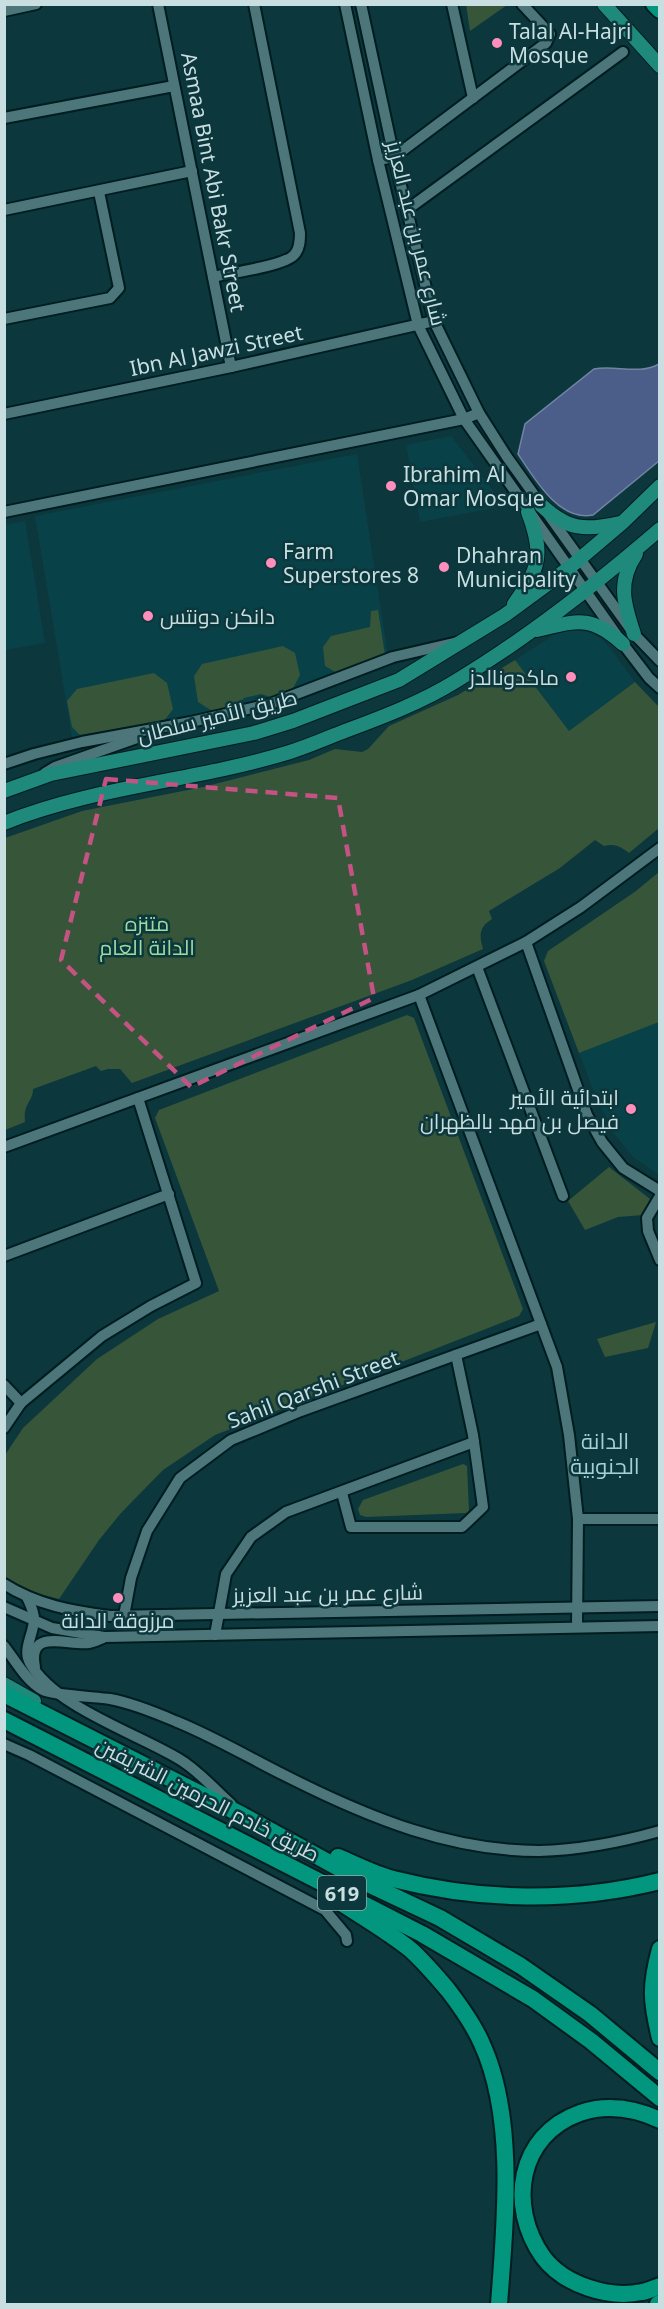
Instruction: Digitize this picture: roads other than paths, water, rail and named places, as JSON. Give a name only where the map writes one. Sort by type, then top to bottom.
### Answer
[{"type":"highway","points":[[654,4],[660,10]]},
{"type":"highway","name":"طريق خادم الحرمين الشريفين","points":[[4,1694],[242,1815],[368,1884],[440,1918],[521,1966],[590,2014],[660,2072]]},
{"type":"highway","name":"طريق خادم الحرمين الشريفين","points":[[4,1722],[40,1738],[422,1934],[533,1999],[591,2041],[660,2098]]},
{"type":"highway","points":[[242,1815],[392,1878],[446,1889],[482,1894],[542,1897],[621,1891],[660,1881]]},
{"type":"highway","points":[[270,1856],[412,1951],[462,2008],[482,2044],[494,2077],[500,2106],[505,2161],[499,2304]]},
{"type":"highway","points":[[660,1949],[652,1976],[651,2002],[660,2038]]},
{"type":"highway","points":[[660,2120],[637,2111],[613,2108],[588,2110],[566,2118],[545,2133],[531,2153],[524,2178],[523,2200],[529,2230],[544,2258],[563,2274],[586,2287],[614,2293],[643,2292],[660,2286]]},
{"type":"main road","points":[[604,4],[660,66]]},
{"type":"main road","name":"طريق الأمير سلطان","points":[[4,791],[38,778],[210,743],[293,722],[399,680],[506,615],[581,559],[660,486]]},
{"type":"main road","points":[[541,505],[557,519],[578,528],[596,528],[622,523]]},
{"type":"main road","points":[[506,615],[536,569],[538,544],[528,512]]},
{"type":"main road","points":[[4,823],[98,793],[194,776],[291,752],[387,715],[454,682],[532,631],[598,583],[660,529]]},
{"type":"main road","points":[[628,639],[623,590],[627,566],[644,542]]},
{"type":"main road","points":[[532,631],[574,621],[585,621],[628,639]]},
{"type":"main road","points":[[4,1684],[182,1785]]},
{"type":"street","points":[[4,11],[36,4]]},
{"type":"street","name":"Asmaa Bint Abi Bakr Street","points":[[158,4],[231,367]]},
{"type":"street","points":[[213,277],[283,262],[294,255],[300,245],[300,233],[254,4]]},
{"type":"street","name":"شارع عمر بن عبد العزيز","points":[[345,4],[378,159],[418,326],[464,419],[528,512],[586,591],[628,639],[649,678],[660,688]]},
{"type":"street","points":[[361,4],[394,157],[434,321],[478,413],[598,583],[628,639],[660,661]]},
{"type":"street","points":[[452,4],[473,98]]},
{"type":"street","points":[[378,159],[394,157],[546,43],[550,34],[522,4]]},
{"type":"street","points":[[408,208],[623,52]]},
{"type":"street","points":[[4,118],[174,86]]},
{"type":"street","points":[[4,210],[192,171]]},
{"type":"street","points":[[4,319],[110,298],[119,288],[99,192]]},
{"type":"street","name":"Ibn Al Jawzi Street","points":[[4,414],[231,367],[434,321]]},
{"type":"street","points":[[4,513],[464,419],[478,413]]},
{"type":"street","points":[[4,764],[82,742],[168,727],[270,704],[393,657],[464,641]]},
{"type":"street","points":[[38,778],[55,767],[168,727]]},
{"type":"street","points":[[4,1147],[419,995],[526,942],[598,894],[660,848]]},
{"type":"street","points":[[526,942],[592,1124],[602,1142],[623,1168],[660,1193],[647,1218],[648,1231],[660,1260]]},
{"type":"street","points":[[477,967],[563,1196]]},
{"type":"street","points":[[419,995],[557,1367],[569,1435],[578,1519],[577,1627]]},
{"type":"street","points":[[4,1428],[21,1403],[102,1336],[151,1306],[196,1283],[138,1098]]},
{"type":"street","points":[[4,1256],[169,1194]]},
{"type":"street","name":"Sahil Qarshi Street","points":[[124,1616],[131,1578],[147,1531],[180,1478],[231,1440],[301,1411],[541,1324]]},
{"type":"street","points":[[342,1493],[351,1527],[462,1527],[483,1508],[474,1442],[456,1355]]},
{"type":"street","points":[[4,1385],[21,1403]]},
{"type":"street","points":[[215,1635],[226,1574],[251,1537],[286,1512],[474,1442]]},
{"type":"street","points":[[578,1519],[660,1519]]},
{"type":"street","name":"شارع عمر بن عبد العزيز","points":[[4,1584],[27,1597],[63,1610],[110,1616],[660,1606]]},
{"type":"street","points":[[27,1597],[34,1620],[27,1656],[36,1671],[57,1693],[181,1760],[242,1815]]},
{"type":"street","points":[[4,1607],[52,1628],[104,1637],[660,1626]]},
{"type":"street","points":[[36,1671],[35,1652],[45,1642],[52,1640],[90,1643],[104,1637]]},
{"type":"street","points":[[4,1646],[34,1684],[45,1692],[114,1700],[148,1710],[199,1730],[294,1780],[368,1815],[419,1833],[496,1849],[539,1851],[577,1848],[660,1832]]},
{"type":"street","points":[[4,1744],[325,1910],[346,1935],[347,1941]]},
{"type":"place","name":"Talal Al-Hajri Mosque","points":[[497,43]]},
{"type":"place","name":"Ibrahim Al Omar Mosque","points":[[391,486]]},
{"type":"place","name":"Farm Superstores 8","points":[[271,563]]},
{"type":"place","name":"Dhahran Municipality","points":[[444,567]]},
{"type":"place","name":"دانكن دونتس","points":[[148,616]]},
{"type":"place","name":"ماكدونالدز","points":[[571,677]]},
{"type":"place","name":"ابتدائية الأمير فيصل بن فهد بالظهران","points":[[631,1109]]},
{"type":"place","name":"مرزوقة الدانة","points":[[118,1598]]},
{"type":"district","name":"الدانة الجنوبية","points":[[605,1452]]},
{"type":"park label","name":"متنزه الدانة العام","points":[[147,935]]}]
